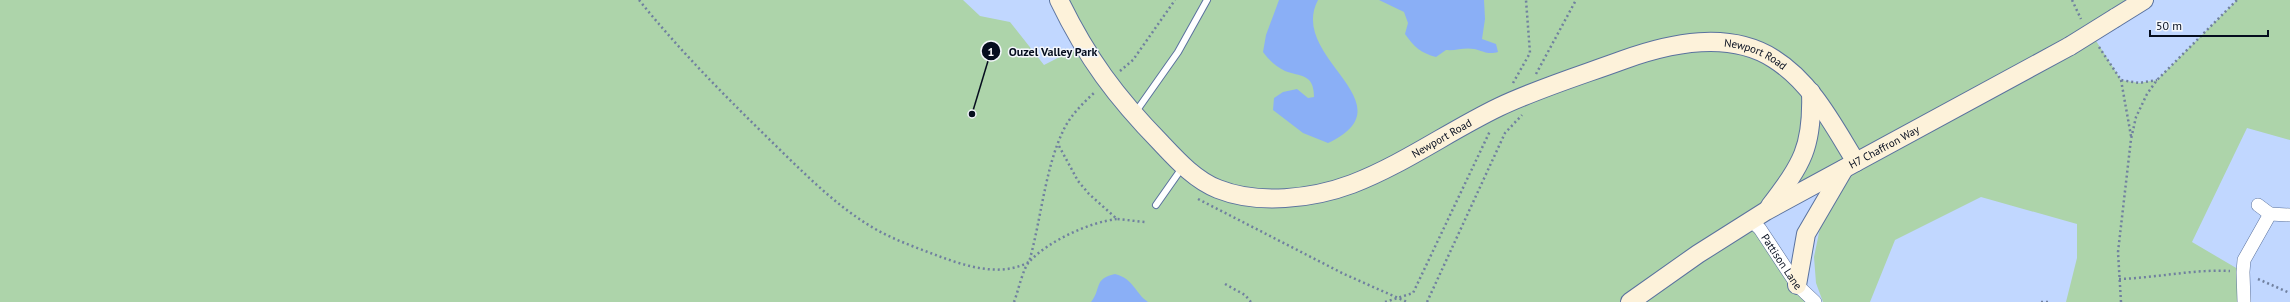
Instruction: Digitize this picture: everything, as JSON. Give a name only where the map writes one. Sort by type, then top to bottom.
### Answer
[{"type":"street","name":"Newport Road","points":[[1059,0],[1083,45],[1107,83],[1134,115],[1183,166],[1216,188],[1243,196],[1265,200],[1302,196],[1350,185],[1390,167],[1502,106],[1523,97],[1655,48],[1701,42],[1727,43],[1750,47],[1775,60],[1811,92],[1850,165]]},
{"type":"street","name":"H7 Chaffron Way","points":[[1630,302],[1766,211],[2070,46],[2144,0]]},
{"type":"street","points":[[1766,211],[1791,178],[1805,152],[1812,118],[1811,92]]},
{"type":"street","points":[[1797,284],[1806,234],[1850,165]]},
{"type":"street","points":[[2258,205],[2270,214],[2290,216]]},
{"type":"street","points":[[2244,302],[2244,260],[2270,214]]},
{"type":"street","name":"Pattison Lane","points":[[1751,220],[1760,229],[1797,284],[1816,302]]},
{"type":"lane","points":[[1134,115],[1178,52],[1207,0]]},
{"type":"lane","points":[[1156,205],[1183,166]]},
{"type":"path","points":[[638,0],[676,46],[714,86],[803,173],[855,216],[877,230],[956,262],[1006,270],[1019,268],[1072,233],[1103,220],[1117,219],[1145,222]]},
{"type":"path","points":[[1014,302],[1029,262],[1038,232],[1050,169],[1063,130],[1073,115],[1133,60],[1175,0]]},
{"type":"path","points":[[1385,302],[1413,293],[1502,106],[1530,52],[1526,0]]},
{"type":"path","points":[[1427,302],[1505,133],[1522,116],[1523,97],[1576,0]]},
{"type":"path","points":[[2072,0],[2082,20]]},
{"type":"path","points":[[2121,302],[2118,252],[2131,139],[2136,118],[2147,94],[2157,80],[2237,0]]},
{"type":"path","points":[[2098,46],[2121,80],[2131,139]]},
{"type":"path","points":[[2121,80],[2139,83],[2157,80]]},
{"type":"path","points":[[1059,145],[1078,181],[1089,194],[1117,219]]},
{"type":"path","points":[[1197,198],[1202,203],[1330,267],[1407,302]]},
{"type":"path","points":[[2119,279],[2154,278],[2208,270],[2243,272],[2290,293]]},
{"type":"path","points":[[1225,284],[1245,295],[1252,302]]},
{"type":"path","points":[[2041,302],[2049,302]]},
{"type":"green space","points":[[0,0],[963,0],[980,16],[1010,22],[1044,65],[1083,45],[1059,0],[2144,0],[2091,33],[2121,80],[2139,83],[2157,80],[2237,0],[2290,0],[2290,140],[2247,128],[2192,242],[2243,272],[2244,302],[2066,302],[2077,258],[2077,224],[1981,197],[1895,240],[1870,302],[1823,302],[1816,283],[1814,257],[1820,228],[1834,205],[1855,163],[1751,220],[1815,302],[0,302]]},
{"type":"water","points":[[1279,0],[1318,0],[1313,21],[1318,41],[1354,95],[1358,112],[1350,128],[1328,143],[1303,133],[1273,110],[1274,98],[1283,92],[1297,89],[1308,98],[1314,97],[1312,84],[1309,80],[1305,77],[1281,69],[1272,63],[1263,52],[1266,35]]},
{"type":"water","points":[[1379,0],[1484,0],[1485,19],[1482,39],[1496,44],[1498,52],[1488,53],[1467,48],[1446,50],[1436,57],[1426,54],[1415,46],[1405,34],[1408,23],[1404,12]]},
{"type":"water","points":[[1115,274],[1130,282],[1148,302],[1091,302],[1101,281],[1108,276]]},
{"type":"place","name":"Ouzel Valley Park","points":[[972,114]]}]
